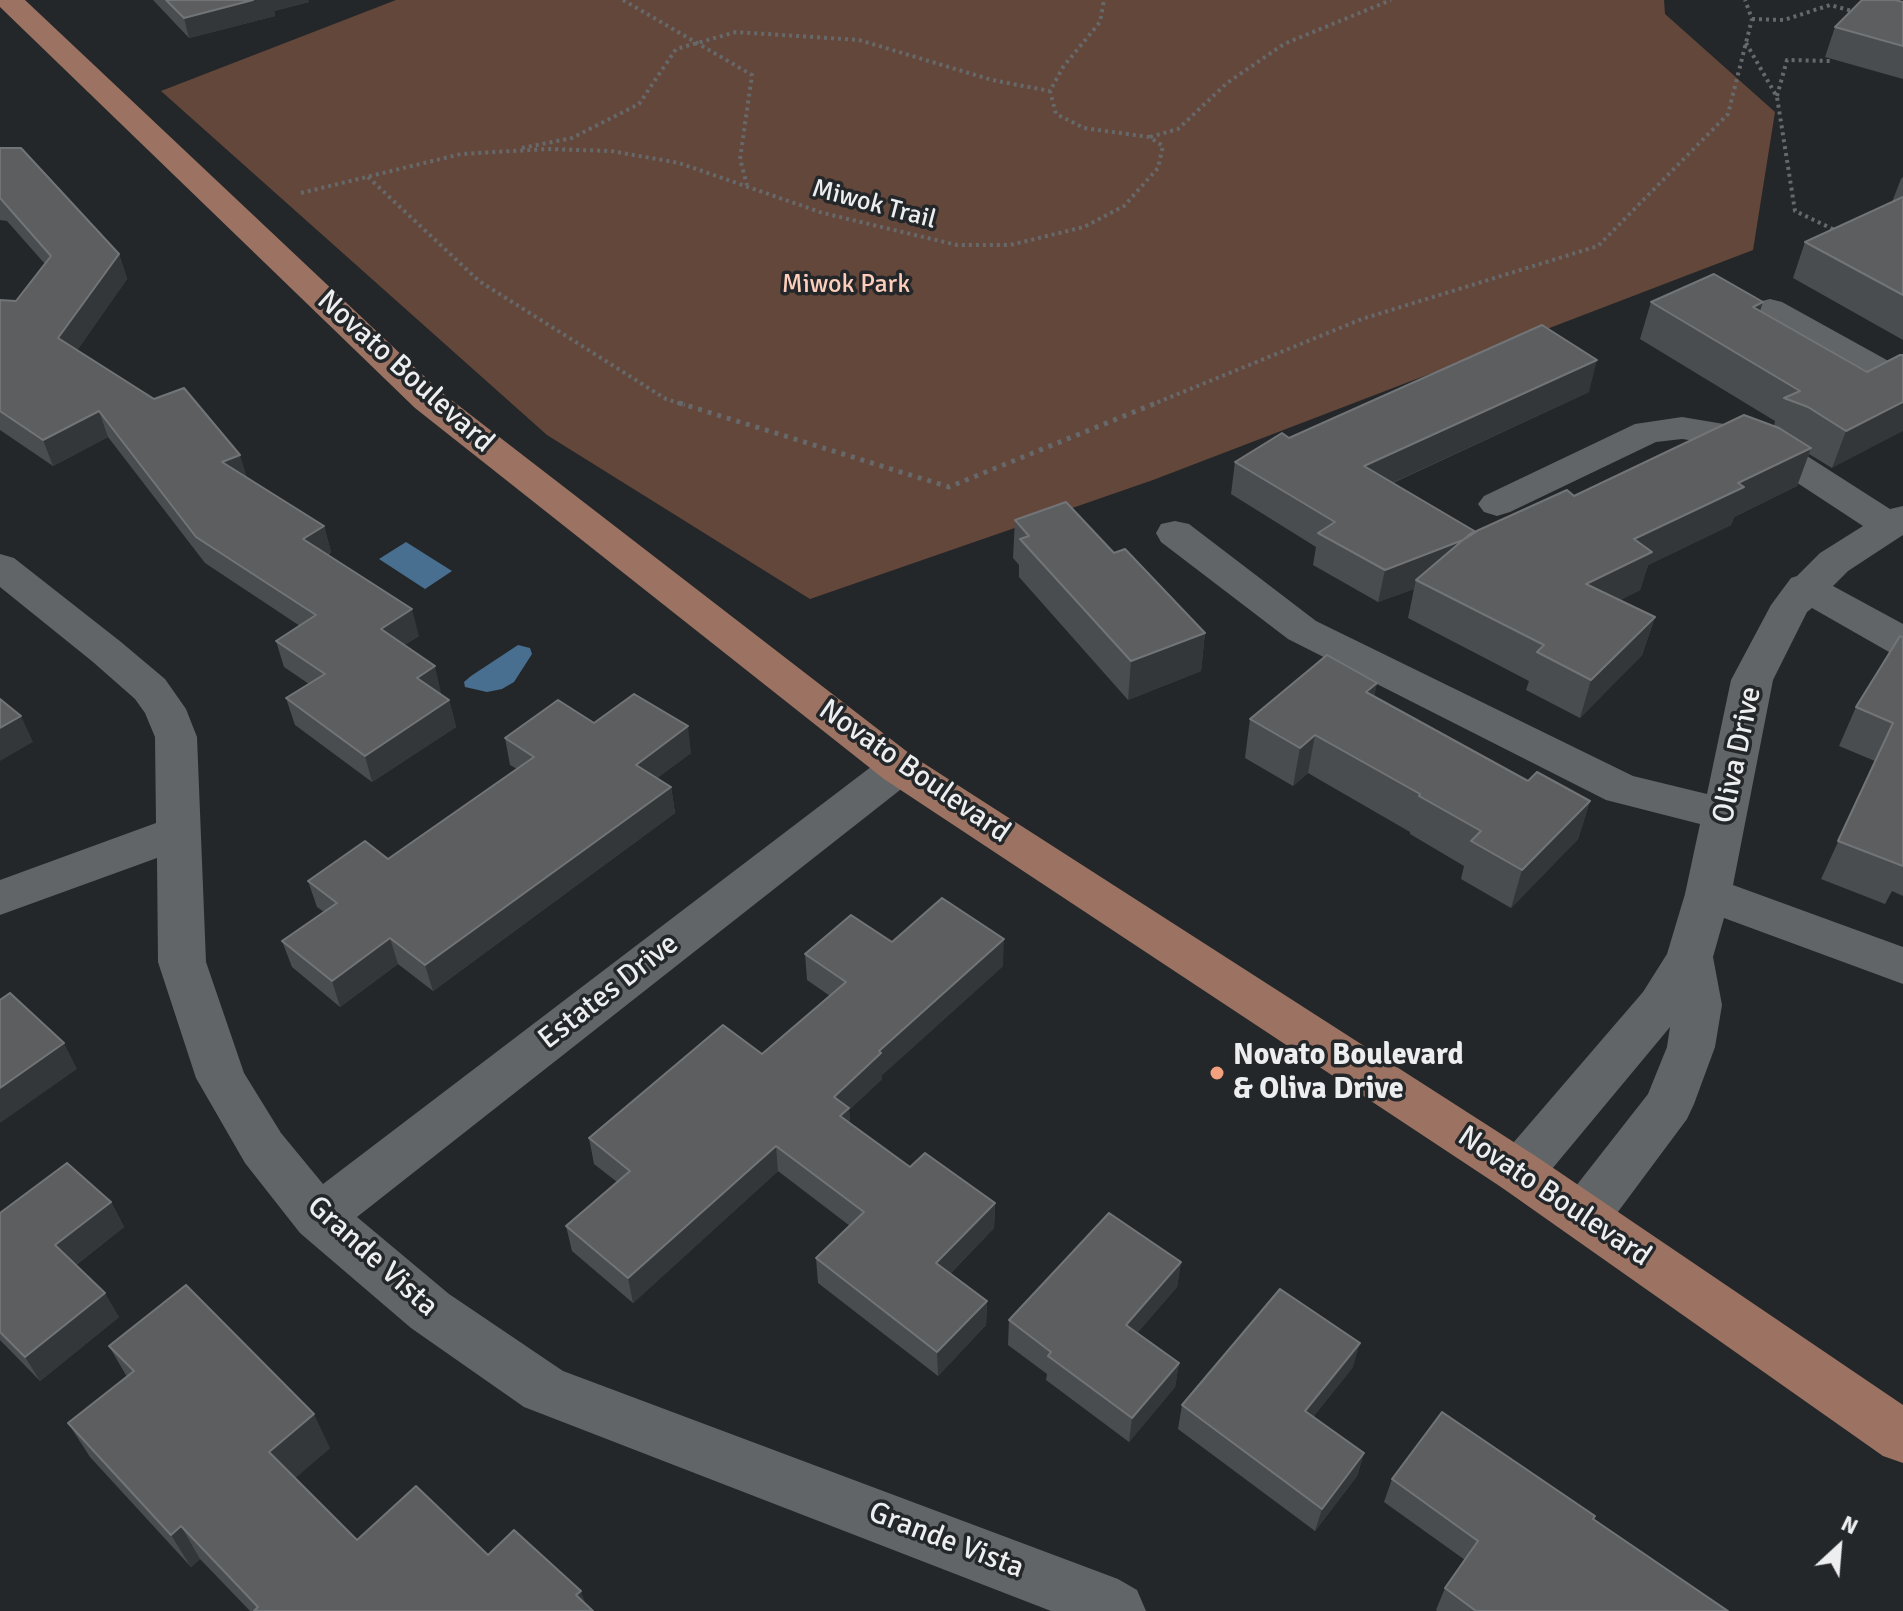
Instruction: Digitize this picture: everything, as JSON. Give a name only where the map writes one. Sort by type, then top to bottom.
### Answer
[{"type":"main road","name":"Novato Boulevard","points":[[9,0],[428,400],[899,768],[1519,1172],[1903,1437]]},
{"type":"street","points":[[1770,309],[1903,383]]},
{"type":"street","points":[[1497,504],[1648,432],[1682,428],[1723,434],[1780,455],[1896,521]]},
{"type":"street","name":"Oliva Drive","points":[[1519,1172],[1660,1005],[1689,957],[1708,894],[1726,815],[1752,680],[1791,605],[1805,587],[1834,562],[1896,521]]},
{"type":"street","points":[[1175,533],[1302,630],[1621,789],[1726,815]]},
{"type":"street","name":"Grande Vista","points":[[0,567],[150,689],[165,709],[176,737],[182,962],[221,1078],[263,1148],[319,1217],[430,1311],[544,1389],[950,1542],[1097,1600],[1116,1611]]},
{"type":"street","points":[[1805,587],[1903,642]]},
{"type":"street","name":"Estates Drive","points":[[319,1217],[899,768]]},
{"type":"street","points":[[0,898],[177,833]]},
{"type":"street","points":[[1708,894],[1903,966]]},
{"type":"street","name":"Oliva Drive","points":[[1584,1216],[1669,1104],[1691,1047],[1698,1005],[1689,957]]},
{"type":"path","points":[[623,0],[752,75],[740,159],[747,186]]},
{"type":"path","points":[[1104,0],[1100,22],[1063,67],[1050,91],[1056,114],[1084,128],[1149,137],[1178,129],[1227,83],[1284,44],[1391,0]]},
{"type":"path","points":[[368,177],[479,281],[666,399],[949,487],[1362,319],[1598,246],[1728,114],[1752,19],[1745,0]]},
{"type":"path","points":[[1752,19],[1784,20],[1830,5],[1856,12]]},
{"type":"path","points":[[502,152],[572,138],[639,104],[676,49],[736,32],[859,40],[992,80],[1050,91]]},
{"type":"path","points":[[1746,42],[1777,97],[1795,211],[1849,237]]},
{"type":"path","points":[[1777,97],[1787,60],[1831,61]]},
{"type":"path","name":"Miwok Trail","points":[[301,193],[461,154],[547,149],[611,151],[679,163],[823,213],[957,245],[1010,245],[1084,227],[1124,206],[1158,168],[1163,146],[1149,137]]},
{"type":"green space","name":"Miwok Park","points":[[396,0],[1664,0],[1665,14],[1775,112],[1753,250],[1153,480],[810,599],[547,435],[161,91]]},
{"type":"water","points":[[406,542],[452,571],[425,589],[379,559]]},
{"type":"water","points":[[518,645],[530,648],[532,654],[514,682],[487,692],[465,687],[464,682],[471,676]]},
{"type":"building","points":[[166,0],[253,0],[184,18]]},
{"type":"building","points":[[1862,0],[1903,2],[1903,46],[1835,27]]},
{"type":"building","points":[[0,148],[21,148],[119,254],[58,338],[154,399],[184,388],[240,455],[222,462],[324,526],[303,539],[412,609],[381,629],[435,666],[417,678],[449,700],[365,756],[286,698],[325,674],[276,641],[316,615],[196,537],[99,411],[43,440],[0,411],[0,300],[16,301],[51,256],[0,198]]},
{"type":"building","points":[[1903,197],[1903,295],[1805,242]]},
{"type":"building","points":[[1714,274],[1763,302],[1753,307],[1867,372],[1903,355],[1903,402],[1846,431],[1808,407],[1784,398],[1800,391],[1651,302]]},
{"type":"building","points":[[1542,325],[1597,360],[1364,466],[1476,532],[1463,540],[1385,570],[1318,533],[1335,522],[1235,462],[1282,433],[1289,438]]},
{"type":"building","points":[[1744,415],[1779,428],[1811,448],[1738,483],[1744,487],[1634,539],[1652,552],[1586,584],[1655,617],[1591,680],[1537,652],[1544,645],[1416,580],[1470,534],[1567,490],[1574,496]]},
{"type":"building","points":[[1066,502],[1114,553],[1125,549],[1205,633],[1131,661],[1020,539],[1029,536],[1015,520]]},
{"type":"building","points":[[1900,636],[1903,637],[1903,866],[1838,841],[1893,723],[1856,707]]},
{"type":"building","points":[[1327,655],[1377,683],[1366,692],[1528,781],[1537,772],[1590,801],[1522,870],[1471,841],[1481,831],[1315,735],[1300,748],[1250,719]]},
{"type":"building","points":[[634,694],[688,726],[636,765],[671,787],[425,965],[390,938],[332,981],[282,941],[337,903],[308,881],[365,841],[388,859],[534,757],[505,738],[558,700],[594,723]]},
{"type":"building","points":[[0,699],[21,716],[0,728]]},
{"type":"building","points":[[942,898],[1004,939],[879,1051],[881,1053],[834,1097],[849,1108],[840,1116],[910,1167],[925,1153],[995,1203],[936,1263],[987,1301],[937,1352],[816,1258],[864,1212],[776,1146],[628,1278],[566,1226],[630,1171],[589,1138],[723,1025],[762,1054],[846,982],[805,954],[851,915],[892,942]]},
{"type":"building","points":[[10,993],[64,1043],[0,1088],[0,1000]]},
{"type":"building","points":[[67,1163],[111,1202],[55,1245],[105,1293],[25,1357],[0,1332],[0,1213]]},
{"type":"building","points":[[1109,1213],[1181,1262],[1126,1325],[1179,1363],[1132,1418],[1048,1356],[1051,1352],[1009,1320]]},
{"type":"building","points":[[186,1285],[314,1414],[269,1452],[357,1540],[416,1486],[488,1555],[514,1530],[581,1591],[576,1595],[593,1611],[254,1611],[258,1607],[181,1526],[171,1535],[68,1423],[134,1371],[109,1346]]},
{"type":"building","points":[[1280,1289],[1360,1343],[1305,1411],[1364,1453],[1322,1509],[1182,1405]]},
{"type":"building","points":[[1442,1412],[1728,1611],[1476,1611],[1445,1588],[1478,1541],[1392,1479]]},
{"type":"place","name":"Novato Boulevard & Oliva Drive","points":[[1217,1073]]}]
